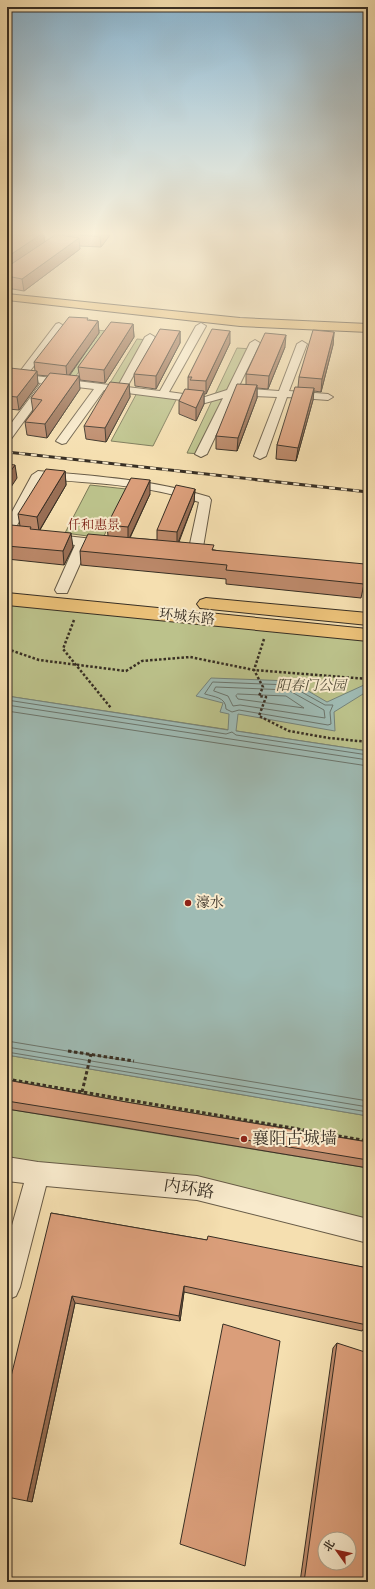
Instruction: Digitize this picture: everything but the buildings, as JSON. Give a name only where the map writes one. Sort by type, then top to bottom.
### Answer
[{"type":"main road","points":[[29,309],[201,326],[368,337]]},
{"type":"main road","points":[[120,309],[240,322],[368,328]]},
{"type":"main road","name":"环城东路","points":[[7,585],[368,619]]},
{"type":"main road","name":"环城东路","points":[[7,599],[368,635]]},
{"type":"street","points":[[21,378],[59,326]]},
{"type":"street","points":[[163,394],[201,326]]},
{"type":"street","points":[[121,389],[150,337]]},
{"type":"street","points":[[201,454],[255,342]]},
{"type":"street","points":[[260,456],[302,344]]},
{"type":"street","points":[[7,376],[48,381],[74,380],[101,387],[204,400],[236,391],[328,397]]},
{"type":"street","points":[[7,437],[48,381]]},
{"type":"street","points":[[62,440],[101,387]]},
{"type":"street","points":[[106,544],[7,532],[38,475],[114,482],[186,493],[205,500],[195,552]]},
{"type":"street","points":[[62,590],[83,542]]},
{"type":"street","points":[[180,551],[211,554]]},
{"type":"street","name":"内环路","points":[[7,1169],[38,1174],[197,1188],[368,1231]]},
{"type":"street","points":[[7,1287],[38,1174]]},
{"type":"path","points":[[80,606],[63,649],[111,708]]},
{"type":"path","points":[[269,625],[254,670],[263,686],[259,696],[266,697],[259,716],[290,731],[329,738],[368,742]]},
{"type":"path","points":[[7,649],[39,660],[126,671],[142,661],[190,657],[254,670],[368,679]]},
{"type":"path","points":[[68,1050],[134,1061]]},
{"type":"path","points":[[82,1092],[91,1054]]},
{"type":"path","points":[[7,1079],[368,1141]]},
{"type":"green space","points":[[95,330],[107,331],[71,383],[60,382]]},
{"type":"green space","points":[[137,339],[149,340],[121,389],[107,388]]},
{"type":"green space","points":[[237,348],[252,349],[201,454],[187,453]]},
{"type":"green space","points":[[138,391],[178,396],[153,446],[111,441]]},
{"type":"green space","points":[[90,485],[126,489],[103,538],[65,533]]},
{"type":"green space","name":"阳春门公园","points":[[7,599],[368,635],[368,751],[7,696]]},
{"type":"green space","points":[[7,1055],[368,1116],[368,1151],[7,1088]]},
{"type":"green space","points":[[7,1109],[368,1168],[368,1231],[197,1188],[7,1169]]},
{"type":"water","name":"濠水","points":[[211,678],[291,681],[327,702],[364,685],[368,688],[368,697],[363,694],[334,712],[335,731],[238,714],[236,731],[368,751],[368,1116],[7,1055],[7,696],[228,730],[229,714],[220,712],[223,703],[196,696]]},
{"type":"railway","points":[[7,452],[368,492]]},
{"type":"place","name":"濠水","points":[[188,903]]},
{"type":"place","name":"襄阳古城墙","points":[[244,1139]]},
{"type":"district","name":"仟和惠景","points":[[94,525]]}]
